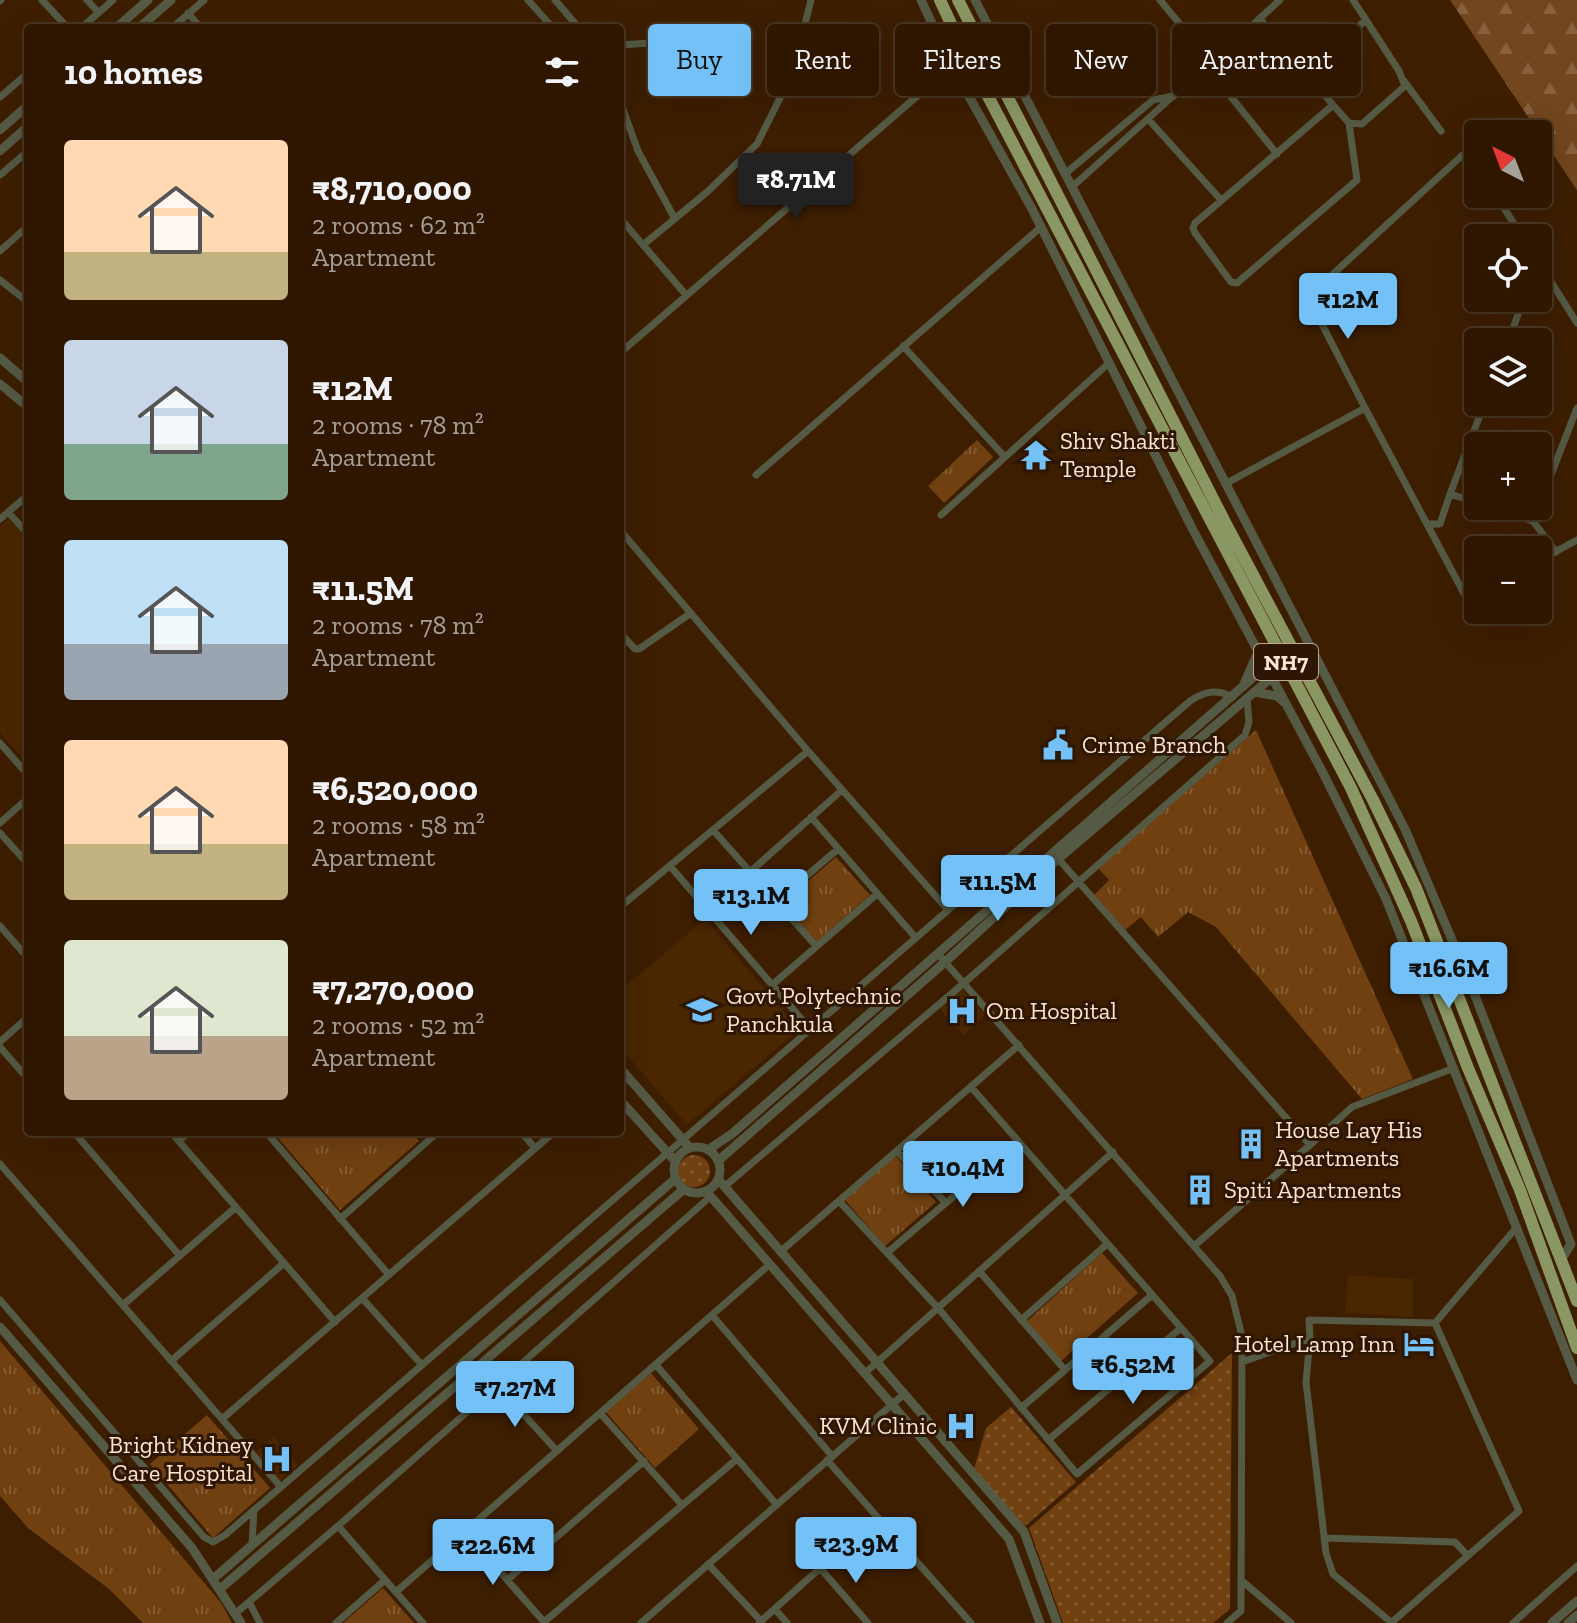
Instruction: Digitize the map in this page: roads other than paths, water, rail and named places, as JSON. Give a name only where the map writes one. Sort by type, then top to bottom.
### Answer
[{"type":"highway","name":"NH7","points":[[940,0],[958,39],[1292,661],[1373,800],[1416,888],[1561,1260],[1572,1276],[1577,1301]]},
{"type":"highway","name":"NH7","points":[[958,0],[1292,661],[1351,788],[1411,921],[1520,1190],[1577,1348]]},
{"type":"street","points":[[42,0],[64,24]]},
{"type":"street","points":[[87,0],[98,12]]},
{"type":"street","points":[[85,24],[113,0]]},
{"type":"street","points":[[121,24],[148,0]]},
{"type":"street","points":[[144,24],[171,0]]},
{"type":"street","points":[[176,24],[204,0]]},
{"type":"street","points":[[528,0],[549,24]]},
{"type":"street","points":[[555,0],[576,24]]},
{"type":"street","points":[[643,245],[757,144],[780,98],[811,0]]},
{"type":"street","points":[[921,0],[932,24]]},
{"type":"street","points":[[975,0],[1405,829],[1469,980],[1571,1244],[1561,1260]]},
{"type":"street","points":[[1160,0],[1178,24]]},
{"type":"street","points":[[1353,0],[1404,81],[1441,131]]},
{"type":"street","points":[[1254,24],[1275,2]]},
{"type":"street","points":[[188,13],[198,24]]},
{"type":"street","points":[[1260,19],[1264,24]]},
{"type":"street","points":[[1361,24],[1366,20]]},
{"type":"street","points":[[624,45],[648,43]]},
{"type":"street","points":[[0,97],[24,76]]},
{"type":"street","points":[[1349,123],[1362,124],[1369,120],[1404,89],[1404,81]]},
{"type":"street","points":[[624,349],[917,96]]},
{"type":"street","points":[[969,96],[1041,227],[1386,899],[1577,1380]]},
{"type":"street","points":[[1066,173],[1153,100],[1174,96]]},
{"type":"street","points":[[1072,187],[1174,96]]},
{"type":"street","points":[[1233,96],[1277,154]]},
{"type":"street","points":[[1325,96],[1349,123],[1357,180],[1236,284],[1193,230],[1195,223],[1333,105]]},
{"type":"street","points":[[0,130],[24,109]]},
{"type":"street","points":[[624,112],[638,151],[675,219]]},
{"type":"street","points":[[1148,119],[1221,200]]},
{"type":"street","points":[[0,151],[24,130]]},
{"type":"street","points":[[0,175],[24,154]]},
{"type":"street","points":[[1464,154],[1308,297],[1464,593]]},
{"type":"street","points":[[624,223],[686,295]]},
{"type":"street","points":[[756,475],[1041,227]]},
{"type":"street","points":[[0,251],[24,231]]},
{"type":"street","points":[[0,280],[24,299]]},
{"type":"street","points":[[1552,290],[1577,323]]},
{"type":"street","points":[[903,346],[1005,457]]},
{"type":"street","points":[[0,358],[24,379]]},
{"type":"street","points":[[941,515],[1109,363]]},
{"type":"street","points":[[0,384],[24,404]]},
{"type":"street","points":[[1225,484],[1365,408]]},
{"type":"street","points":[[1533,521],[1577,408]]},
{"type":"street","points":[[1427,524],[1440,524],[1480,416]]},
{"type":"street","points":[[1450,494],[1464,498]]},
{"type":"street","points":[[0,519],[24,498]]},
{"type":"street","points":[[8,512],[24,530]]},
{"type":"street","points":[[1530,520],[1556,552]]},
{"type":"street","points":[[624,537],[948,910]]},
{"type":"street","points":[[1552,554],[1577,540]]},
{"type":"street","points":[[624,637],[635,649],[639,649],[691,613]]},
{"type":"street","points":[[0,1327],[192,1548],[238,1618],[249,1602],[497,1385],[708,1194],[964,983],[1245,735],[1249,722],[1247,694],[1258,652]]},
{"type":"street","points":[[1247,694],[1265,667],[1292,661]]},
{"type":"street","points":[[1040,1623],[1009,1539],[708,1194],[691,1193],[675,1179],[675,1161],[678,1155],[690,1148],[708,1150],[733,1133],[938,954],[1247,694],[1292,661]]},
{"type":"street","points":[[0,1300],[204,1537],[213,1542],[281,1487],[1190,701],[1214,691],[1233,697],[1247,694],[1277,696],[1287,704]]},
{"type":"street","points":[[718,1161],[945,962],[1056,856],[1233,697]]},
{"type":"street","points":[[1,745],[24,771]]},
{"type":"street","points":[[624,904],[808,751]]},
{"type":"street","points":[[750,872],[842,790]]},
{"type":"street","points":[[0,823],[24,802]]},
{"type":"street","points":[[811,817],[916,938]]},
{"type":"street","points":[[713,830],[816,946]]},
{"type":"street","points":[[0,833],[24,860]]},
{"type":"street","points":[[776,902],[838,849]]},
{"type":"street","points":[[1056,856],[1310,1145]]},
{"type":"street","points":[[670,866],[810,1029]]},
{"type":"street","points":[[772,985],[877,894]]},
{"type":"street","points":[[2,931],[24,954]]},
{"type":"street","points":[[938,954],[1220,1276],[1232,1296],[1242,1336],[1241,1611],[1227,1623]]},
{"type":"street","points":[[24,1021],[0,1044],[24,1074]]},
{"type":"street","points":[[780,1252],[1019,1045]]},
{"type":"street","points":[[1194,1246],[1352,1107],[1454,1068]]},
{"type":"street","points":[[624,1073],[690,1148]]},
{"type":"street","points":[[839,1201],[938,1308],[1077,1474],[1210,1361],[971,1087]]},
{"type":"street","points":[[624,1105],[675,1161]]},
{"type":"street","points":[[77,1136],[180,1256]]},
{"type":"street","points":[[175,1136],[335,1322]]},
{"type":"street","points":[[179,1141],[185,1136]]},
{"type":"street","points":[[269,1136],[389,1275]]},
{"type":"street","points":[[424,1136],[428,1140]]},
{"type":"street","points":[[340,1219],[433,1136]]},
{"type":"street","points":[[524,1136],[535,1148]]},
{"type":"street","points":[[222,1419],[549,1136]]},
{"type":"street","points":[[888,1252],[1018,1142]]},
{"type":"street","points":[[708,1150],[718,1161],[721,1183],[1024,1532],[1057,1623]]},
{"type":"street","points":[[897,1151],[946,1203]]},
{"type":"street","points":[[865,1373],[1113,1152]]},
{"type":"street","points":[[0,1164],[281,1487]]},
{"type":"street","points":[[213,1579],[675,1179]]},
{"type":"street","points":[[220,1589],[684,1189]]},
{"type":"street","points":[[123,1305],[236,1207]]},
{"type":"street","points":[[1435,1323],[1516,1228]]},
{"type":"street","points":[[1021,1320],[1107,1244]]},
{"type":"street","points":[[171,1361],[284,1263]]},
{"type":"street","points":[[396,1592],[770,1264]]},
{"type":"street","points":[[979,1271],[1065,1370]]},
{"type":"street","points":[[1021,1408],[1152,1295]]},
{"type":"street","points":[[362,1298],[421,1364]]},
{"type":"street","points":[[712,1315],[877,1517],[971,1623]]},
{"type":"street","points":[[1309,1320],[1435,1323],[1519,1511],[1392,1623],[1333,1574],[1324,1538],[1306,1382],[1309,1320]]},
{"type":"street","points":[[1048,1440],[1181,1328]]},
{"type":"street","points":[[1242,1362],[1310,1338]]},
{"type":"street","points":[[656,1365],[777,1505]]},
{"type":"street","points":[[497,1385],[557,1451]]},
{"type":"street","points":[[641,1623],[904,1394]]},
{"type":"street","points":[[600,1413],[682,1505]]},
{"type":"street","points":[[465,1532],[544,1623],[737,1459]]},
{"type":"street","points":[[507,1580],[644,1461]]},
{"type":"street","points":[[252,1545],[254,1510]]},
{"type":"street","points":[[708,1564],[760,1622],[877,1517]]},
{"type":"street","points":[[192,1548],[196,1535],[194,1524]]},
{"type":"street","points":[[338,1526],[423,1623]]},
{"type":"street","points":[[1324,1538],[1455,1542],[1468,1556]]},
{"type":"street","points":[[1513,1623],[1577,1566]]},
{"type":"street","points":[[820,1568],[868,1623]]},
{"type":"street","points":[[336,1623],[385,1580]]},
{"type":"street","points":[[1241,1580],[1291,1623]]},
{"type":"street","points":[[1552,1623],[1577,1601]]},
{"type":"street","points":[[249,1602],[260,1623]]},
{"type":"street","points":[[775,1609],[787,1623]]},
{"type":"street","points":[[1568,1623],[1577,1615]]},
{"type":"place","name":"Shiv Shakti Temple","points":[[1036,455]]},
{"type":"place","name":"Crime Branch","points":[[1058,745]]},
{"type":"place","name":"Govt Polytechnic Panchkula","points":[[702,1010]]},
{"type":"place","name":"Om Hospital","points":[[962,1011]]},
{"type":"place","name":"House Lay His Apartments","points":[[1251,1144]]},
{"type":"place","name":"Spiti Apartments","points":[[1200,1190]]},
{"type":"place","name":"Hotel Lamp Inn","points":[[1419,1344]]},
{"type":"place","name":"KVM Clinic","points":[[961,1426]]},
{"type":"place","name":"Bright Kidney Care Hospital","points":[[277,1459]]}]
